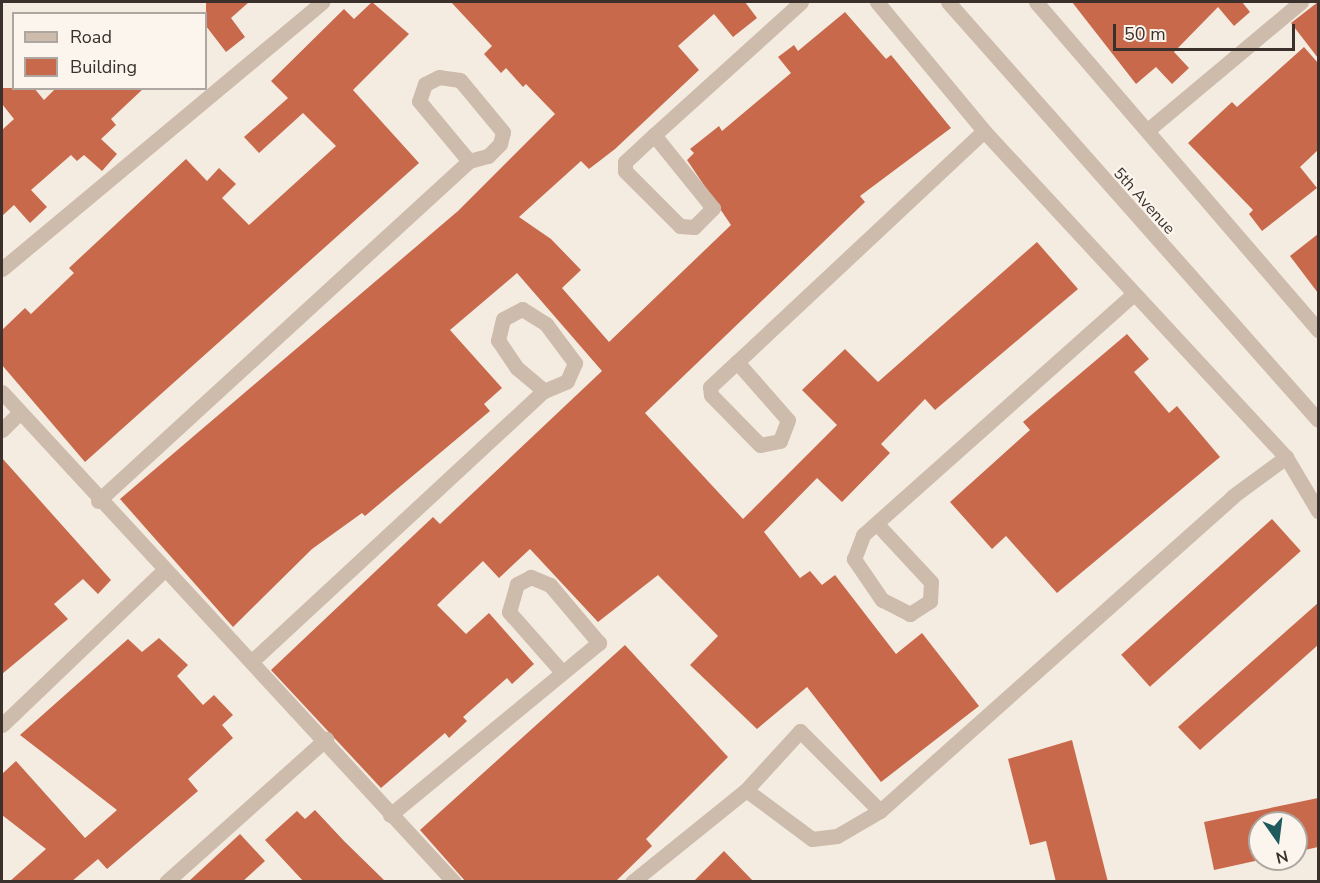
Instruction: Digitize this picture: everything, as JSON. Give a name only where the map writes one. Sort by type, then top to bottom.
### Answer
[{"type":"street","points":[[2,269],[322,2]]},
{"type":"street","points":[[654,135],[713,208],[694,227],[680,225],[625,171],[625,162],[654,135],[801,2]]},
{"type":"street","points":[[877,2],[984,131],[1132,295],[1286,457],[1318,511]]},
{"type":"street","name":"5th Avenue","points":[[948,2],[1318,420]]},
{"type":"street","points":[[1036,2],[1149,129],[1318,330]]},
{"type":"street","points":[[1149,129],[1301,2]]},
{"type":"street","points":[[98,501],[469,161],[488,156],[503,132],[460,80],[439,77],[425,84],[419,101],[469,161]]},
{"type":"street","points":[[737,362],[788,420],[780,441],[760,445],[711,395],[710,387],[984,131]]},
{"type":"street","points":[[877,524],[931,582],[930,601],[910,614],[882,600],[854,559],[863,535],[1132,295]]},
{"type":"street","points":[[252,661],[544,392],[567,381],[575,363],[546,324],[522,309],[503,319],[498,340],[517,368],[544,392]]},
{"type":"street","points":[[2,392],[163,571],[327,739],[390,815],[454,882]]},
{"type":"street","points":[[2,430],[20,412]]},
{"type":"street","points":[[747,790],[812,839],[837,836],[880,811],[1233,496],[1286,457]]},
{"type":"street","points":[[2,725],[163,571]]},
{"type":"street","points":[[390,815],[599,643],[550,585],[531,577],[517,584],[509,612],[562,672]]},
{"type":"street","points":[[632,882],[747,790],[800,731],[880,811]]},
{"type":"street","points":[[166,882],[327,739]]},
{"type":"building","points":[[206,2],[249,2],[231,18],[245,37],[226,52],[207,27]]},
{"type":"building","points":[[372,2],[409,34],[353,90],[419,163],[85,462],[2,365],[2,330],[25,308],[31,314],[74,273],[69,268],[186,159],[207,181],[219,168],[236,184],[222,198],[249,225],[336,146],[303,113],[259,153],[244,137],[288,98],[271,81],[344,9],[354,19]]},
{"type":"building","points":[[451,2],[745,2],[757,18],[733,37],[714,14],[678,46],[699,70],[615,149],[589,169],[581,161],[519,217],[551,239],[581,270],[562,288],[609,342],[731,225],[687,160],[694,153],[690,149],[719,126],[722,131],[791,73],[778,57],[794,45],[798,51],[845,12],[886,59],[891,55],[951,128],[860,196],[865,202],[645,413],[743,519],[837,425],[802,390],[845,349],[878,382],[1037,242],[1078,289],[935,410],[925,399],[881,444],[890,453],[842,502],[817,478],[764,532],[800,578],[810,571],[822,585],[835,575],[896,654],[922,633],[979,706],[881,782],[807,687],[757,729],[690,665],[718,636],[658,575],[598,622],[530,549],[499,578],[483,561],[437,605],[466,634],[489,613],[534,664],[512,684],[507,678],[463,717],[467,721],[449,738],[445,733],[381,788],[271,670],[433,517],[440,524],[602,371],[517,273],[450,330],[502,388],[484,404],[490,411],[365,516],[362,513],[312,549],[233,627],[120,499],[458,211],[555,114],[526,84],[523,87],[506,68],[501,73],[484,54],[492,46]]},
{"type":"building","points":[[1072,2],[1242,2],[1250,12],[1234,26],[1218,7],[1174,52],[1189,68],[1172,84],[1156,67],[1136,84]]},
{"type":"building","points":[[1318,2],[1318,58],[1291,23]]},
{"type":"building","points":[[1304,47],[1318,63],[1318,150],[1300,167],[1317,188],[1262,231],[1249,214],[1253,210],[1188,143],[1232,102],[1237,107]]},
{"type":"building","points":[[2,88],[36,90],[44,100],[54,90],[142,90],[111,119],[116,125],[101,139],[117,154],[102,171],[84,155],[77,161],[71,155],[31,190],[47,207],[30,223],[14,205],[2,216],[2,130],[14,119],[2,104]]},
{"type":"building","points":[[1318,234],[1318,293],[1290,256]]},
{"type":"building","points":[[1127,334],[1149,359],[1134,372],[1169,413],[1177,406],[1220,457],[1057,593],[1006,536],[992,549],[950,502],[1030,430],[1023,422]]},
{"type":"building","points":[[2,458],[111,580],[98,594],[83,579],[54,604],[68,619],[2,674]]},
{"type":"building","points":[[1272,519],[1301,551],[1150,687],[1121,655]]},
{"type":"building","points":[[1318,603],[1318,645],[1200,750],[1178,727]]},
{"type":"building","points":[[159,638],[188,665],[177,676],[203,705],[214,695],[233,715],[222,725],[233,738],[188,779],[198,791],[107,869],[98,859],[71,882],[9,882],[46,849],[2,815],[2,774],[16,761],[85,838],[117,810],[20,735],[128,639],[142,652]]},
{"type":"building","points":[[625,645],[728,757],[646,839],[652,846],[615,882],[466,882],[420,830]]},
{"type":"building","points":[[1072,740],[1108,882],[1056,882],[1046,841],[1030,845],[1008,759]]},
{"type":"building","points":[[1318,798],[1318,847],[1308,849],[1308,811],[1256,811]]},
{"type":"building","points":[[315,810],[386,882],[304,882],[265,840],[297,811],[305,819]]},
{"type":"building","points":[[1248,813],[1248,863],[1214,870],[1204,822]]},
{"type":"building","points":[[240,834],[265,861],[242,882],[188,882]]},
{"type":"building","points":[[724,851],[754,882],[693,882]]}]
